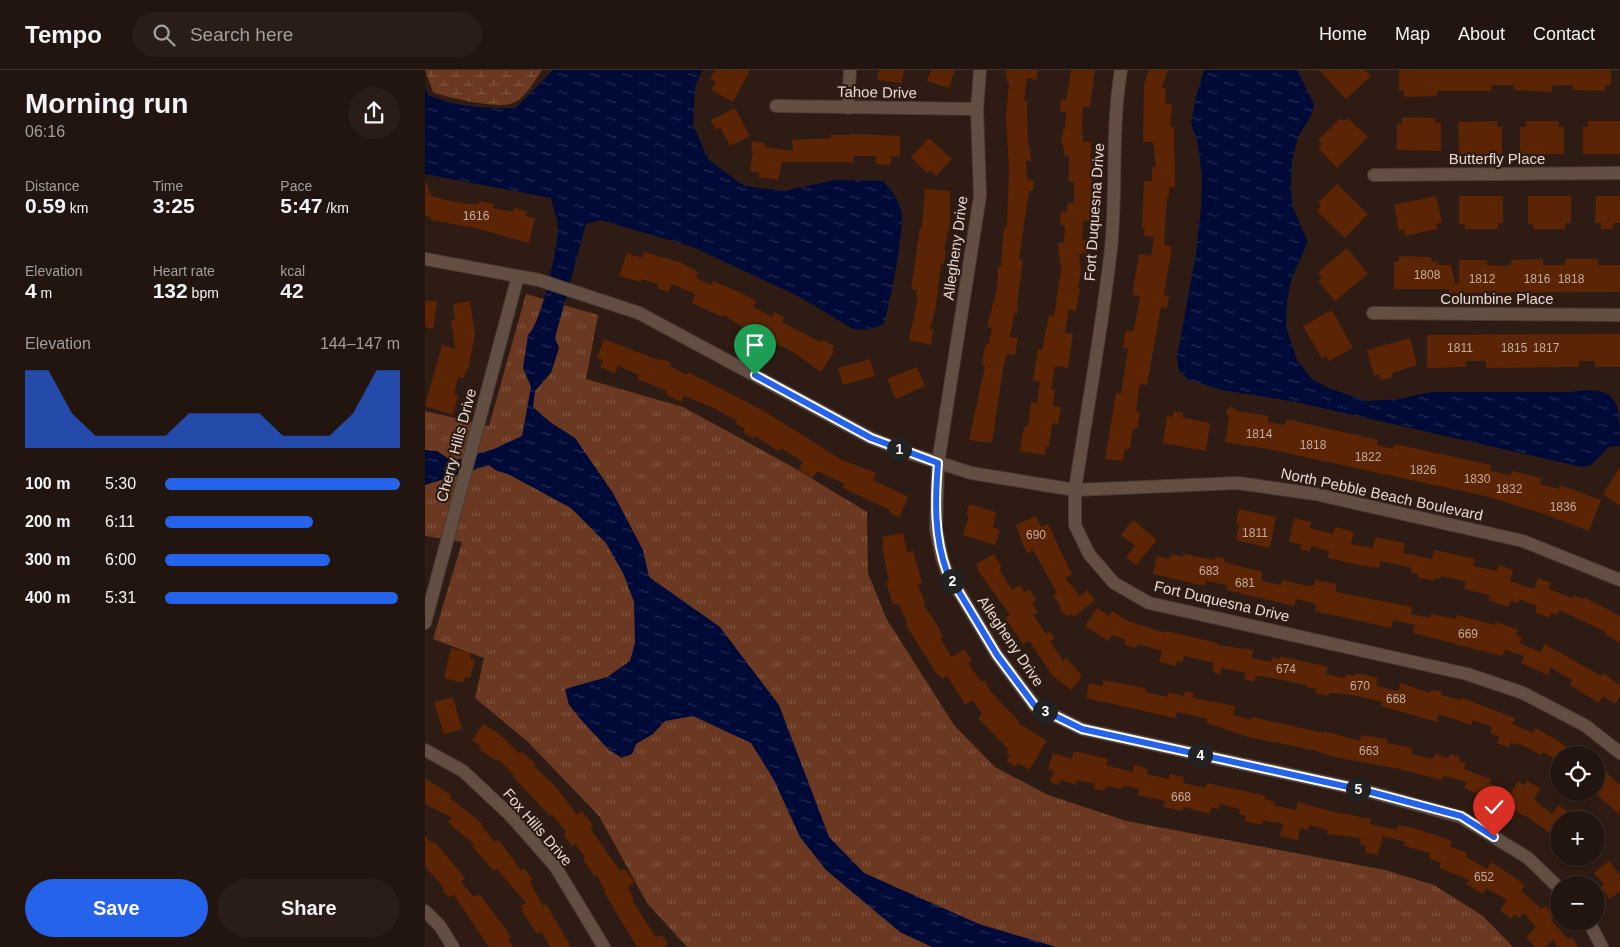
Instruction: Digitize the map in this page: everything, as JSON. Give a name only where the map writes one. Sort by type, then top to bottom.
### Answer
[{"type":"street","points":[[848,108],[850,70]]},
{"type":"street","name":"Allegheny Drive","points":[[980,70],[977,109],[980,196],[938,463],[937,529],[942,558],[947,572],[997,655],[1035,706],[1082,729],[1367,791],[1461,816],[1528,858],[1550,879]]},
{"type":"street","name":"Fort Duquesna Drive","points":[[1121,70],[1116,99],[1115,182],[1111,248],[1075,490],[1075,526],[1089,554],[1114,583],[1149,603],[1467,674],[1523,692],[1586,726],[1620,753]]},
{"type":"street","name":"Tahoe Drive","points":[[776,106],[977,109]]},
{"type":"street","name":"Butterfly Place","points":[[1374,175],[1620,173]]},
{"type":"street","name":"North Pebble Beach Boulevard","points":[[425,259],[539,280],[639,313],[871,438],[971,473],[1075,490],[1238,483],[1315,494],[1523,541],[1620,580]]},
{"type":"street","name":"Cherry Hills Drive","points":[[425,623],[518,276]]},
{"type":"street","name":"Columbine Place","points":[[1373,313],[1620,315]]},
{"type":"street","name":"Fox Hills Drive","points":[[425,750],[463,770],[510,815],[555,866],[604,947]]},
{"type":"street","points":[[425,911],[440,926],[453,947]]},
{"type":"street","points":[[1594,931],[1602,947]]},
{"type":"green space","points":[[425,70],[542,70],[520,99],[510,104],[494,105],[471,102],[433,92]]},
{"type":"green space","points":[[526,294],[598,315],[586,379],[683,407],[791,466],[867,512],[868,573],[886,618],[954,725],[995,767],[1048,795],[1126,821],[1385,870],[1434,885],[1483,916],[1513,947],[687,947],[647,903],[599,816],[528,742],[475,698],[484,658],[433,639],[462,542],[425,536],[425,411],[489,426]]},
{"type":"water","points":[[553,70],[702,70],[695,87],[693,125],[709,160],[744,186],[784,191],[835,180],[883,181],[896,198],[900,206],[902,218],[889,301],[884,324],[868,330],[853,329],[800,297],[693,247],[601,220],[586,224],[555,338],[559,348],[551,373],[535,391],[533,407],[550,422],[575,438],[613,493],[643,550],[649,577],[720,627],[779,705],[829,837],[864,873],[979,924],[1056,947],[932,947],[900,932],[826,870],[800,837],[774,780],[751,743],[693,716],[665,721],[653,734],[636,744],[632,754],[622,758],[609,750],[569,705],[565,689],[607,677],[630,661],[635,643],[634,602],[623,573],[606,543],[571,508],[508,474],[497,471],[489,465],[425,485],[425,450],[437,451],[452,461],[494,449],[522,436],[531,387],[523,368],[528,335],[533,328],[543,301],[552,268],[558,229],[551,198],[425,174],[425,87],[428,95],[461,105],[516,108]]},
{"type":"water","points":[[1204,70],[1297,70],[1314,104],[1312,114],[1298,137],[1292,161],[1292,205],[1308,242],[1291,280],[1287,301],[1286,327],[1297,360],[1312,379],[1328,388],[1367,401],[1399,399],[1432,392],[1599,391],[1608,394],[1614,400],[1619,418],[1620,446],[1609,447],[1591,465],[1582,467],[1296,402],[1222,390],[1187,379],[1179,370],[1177,357],[1196,254],[1201,208],[1202,177],[1198,144],[1191,123]]},
{"type":"building","points":[[715,70],[750,70],[733,102],[711,90],[716,82],[710,79]]},
{"type":"building","points":[[879,70],[904,70],[902,83],[877,80]]},
{"type":"building","points":[[931,70],[955,70],[949,88],[927,81]]},
{"type":"building","points":[[1006,70],[1038,70],[1036,80],[1027,78],[1024,101],[1027,101],[1028,146],[1030,146],[1031,161],[1026,161],[1027,179],[1034,181],[1033,191],[1029,191],[1019,259],[1023,260],[1017,314],[1014,313],[1010,337],[1018,338],[1015,355],[1007,354],[1003,369],[992,443],[969,440],[985,366],[982,365],[984,350],[986,344],[989,344],[992,328],[987,327],[997,289],[998,267],[1001,267],[1004,227],[1007,227],[1009,170],[1006,118],[1009,82],[1007,82]]},
{"type":"building","points":[[1071,70],[1095,70],[1090,107],[1083,107],[1082,123],[1083,142],[1091,142],[1092,195],[1090,221],[1083,221],[1082,241],[1086,240],[1087,253],[1079,254],[1081,271],[1076,311],[1069,310],[1065,332],[1073,334],[1068,368],[1055,366],[1051,390],[1055,390],[1053,406],[1061,407],[1058,424],[1052,423],[1049,447],[1046,446],[1045,455],[1020,451],[1023,431],[1025,426],[1028,426],[1031,402],[1037,403],[1040,382],[1033,381],[1038,349],[1042,350],[1049,315],[1054,316],[1061,270],[1058,243],[1064,243],[1065,226],[1060,225],[1061,212],[1067,212],[1068,203],[1074,203],[1074,182],[1069,182],[1069,156],[1065,156],[1061,137],[1063,136],[1063,129],[1065,129],[1066,112],[1060,112],[1061,99],[1066,100]]},
{"type":"building","points":[[1149,70],[1168,70],[1162,88],[1166,88],[1165,104],[1172,104],[1170,127],[1174,127],[1175,187],[1169,187],[1169,197],[1167,197],[1164,245],[1172,247],[1164,295],[1169,296],[1167,308],[1161,307],[1147,385],[1141,384],[1139,388],[1136,411],[1140,412],[1137,429],[1133,428],[1130,449],[1125,449],[1123,461],[1105,459],[1116,393],[1121,394],[1128,349],[1123,348],[1126,330],[1133,332],[1140,296],[1132,295],[1139,254],[1151,256],[1154,237],[1144,236],[1145,228],[1142,228],[1144,181],[1152,181],[1152,167],[1156,167],[1153,142],[1143,142],[1144,85]]},
{"type":"building","points":[[1319,70],[1365,70],[1371,76],[1346,99]]},
{"type":"building","points":[[1399,70],[1611,70],[1611,85],[1605,85],[1605,91],[1573,90],[1572,85],[1552,86],[1552,92],[1514,90],[1514,85],[1491,85],[1492,91],[1437,91],[1437,96],[1404,97],[1404,91],[1399,91]]},
{"type":"building","points":[[735,108],[750,136],[730,146],[721,128],[716,130],[711,120]]},
{"type":"building","points":[[1402,117],[1435,118],[1435,123],[1441,123],[1441,151],[1397,150],[1397,124],[1402,124]]},
{"type":"building","points":[[1341,118],[1344,121],[1348,118],[1368,137],[1337,168],[1318,148],[1322,144],[1318,140]]},
{"type":"building","points":[[1497,121],[1497,127],[1502,127],[1502,154],[1459,155],[1458,122]]},
{"type":"building","points":[[1526,121],[1559,121],[1559,127],[1564,127],[1564,154],[1520,154],[1520,127],[1526,127]]},
{"type":"building","points":[[1588,121],[1620,121],[1620,154],[1583,154],[1583,127],[1588,127]]},
{"type":"building","points":[[831,135],[900,136],[900,157],[891,156],[891,165],[876,164],[876,156],[854,156],[853,162],[782,162],[778,180],[759,177],[759,172],[750,171],[753,150],[751,150],[752,141],[765,143],[765,147],[793,151],[792,140],[831,138]]},
{"type":"building","points":[[929,138],[952,159],[936,176],[930,170],[927,173],[911,157]]},
{"type":"building","points":[[425,181],[432,196],[442,199],[466,204],[478,204],[479,201],[494,204],[493,208],[513,212],[514,208],[527,211],[526,216],[535,218],[529,243],[475,228],[431,220],[431,217],[425,216]]},
{"type":"building","points":[[1337,184],[1368,214],[1345,238],[1317,211],[1321,206],[1318,203]]},
{"type":"building","points":[[925,189],[950,191],[950,222],[944,250],[946,250],[944,264],[941,264],[936,306],[930,329],[933,330],[931,345],[909,340],[918,297],[916,297],[917,290],[911,289],[920,228],[922,228]]},
{"type":"building","points":[[1436,196],[1442,222],[1436,224],[1437,229],[1405,236],[1404,230],[1399,231],[1394,205]]},
{"type":"building","points":[[1459,196],[1503,196],[1503,223],[1498,223],[1498,229],[1465,229],[1465,224],[1459,224]]},
{"type":"building","points":[[1528,196],[1571,196],[1571,223],[1565,223],[1565,229],[1533,229],[1533,224],[1528,224]]},
{"type":"building","points":[[1596,196],[1620,196],[1620,223],[1613,223],[1613,229],[1601,229],[1601,223],[1595,223]]},
{"type":"building","points":[[1347,248],[1368,274],[1335,301],[1318,281],[1322,277],[1318,272]]},
{"type":"building","points":[[644,252],[682,263],[698,272],[696,278],[711,285],[713,281],[741,293],[756,301],[753,307],[772,317],[774,312],[784,317],[782,322],[820,342],[822,339],[834,346],[832,350],[834,352],[821,372],[790,350],[755,334],[723,315],[722,317],[692,303],[695,294],[672,284],[668,292],[657,288],[659,285],[642,279],[641,282],[619,276],[627,253],[642,258]]},
{"type":"building","points":[[1399,256],[1431,257],[1432,262],[1437,262],[1437,265],[1451,265],[1455,284],[1459,283],[1459,260],[1487,260],[1487,265],[1505,266],[1511,265],[1511,260],[1543,259],[1543,265],[1565,265],[1565,259],[1598,259],[1598,265],[1620,265],[1620,292],[1449,293],[1449,289],[1394,289],[1394,262],[1399,262]]},
{"type":"building","points":[[425,300],[437,302],[433,329],[425,327]]},
{"type":"building","points":[[470,301],[475,335],[468,370],[466,370],[464,378],[458,377],[454,394],[458,395],[453,415],[425,406],[442,345],[455,349],[451,320],[455,320],[453,304]]},
{"type":"building","points":[[1332,310],[1353,348],[1329,361],[1326,356],[1322,358],[1303,326]]},
{"type":"building","points":[[1620,334],[1620,367],[1595,367],[1595,361],[1579,361],[1579,367],[1486,368],[1486,361],[1466,361],[1466,367],[1427,368],[1427,335]]},
{"type":"building","points":[[1410,338],[1417,365],[1392,373],[1393,377],[1381,380],[1379,374],[1374,376],[1367,350]]},
{"type":"building","points":[[604,339],[658,360],[658,358],[671,363],[670,366],[687,375],[688,372],[764,411],[842,460],[876,473],[873,480],[907,496],[908,499],[899,517],[889,512],[890,510],[843,488],[845,484],[817,471],[812,478],[798,470],[803,462],[781,448],[778,451],[755,436],[753,439],[743,432],[745,429],[736,424],[737,421],[714,408],[684,396],[681,402],[665,394],[667,391],[637,379],[639,375],[618,366],[615,373],[600,367],[603,360],[597,358]]},
{"type":"building","points":[[870,359],[875,376],[843,385],[838,368]]},
{"type":"building","points":[[917,367],[925,386],[896,399],[887,379]]},
{"type":"building","points":[[1231,406],[1237,411],[1268,416],[1268,422],[1285,425],[1286,420],[1291,420],[1378,440],[1377,445],[1393,449],[1395,444],[1491,465],[1490,470],[1511,476],[1512,471],[1526,474],[1542,479],[1540,484],[1559,489],[1560,485],[1601,500],[1589,531],[1544,514],[1485,496],[1268,449],[1225,442],[1229,418],[1226,411]]},
{"type":"building","points":[[1174,411],[1183,413],[1183,418],[1210,423],[1206,451],[1163,443],[1167,416],[1173,417]]},
{"type":"building","points":[[1620,467],[1620,506],[1603,494]]},
{"type":"building","points":[[969,504],[996,512],[993,527],[1000,530],[995,545],[963,535],[969,516],[966,515]]},
{"type":"building","points":[[1239,509],[1276,517],[1270,548],[1236,540],[1239,525],[1236,524]]},
{"type":"building","points":[[1036,516],[1041,527],[1048,524],[1072,574],[1065,578],[1080,596],[1087,590],[1095,600],[1074,617],[1071,614],[1067,617],[1059,608],[1061,606],[1053,596],[1057,593],[1033,550],[1027,553],[1022,542],[1016,525]]},
{"type":"building","points":[[1294,518],[1311,522],[1310,528],[1333,534],[1335,527],[1354,532],[1351,544],[1373,548],[1376,537],[1405,543],[1403,553],[1432,559],[1434,550],[1475,559],[1473,566],[1497,571],[1499,565],[1513,570],[1510,581],[1534,589],[1538,578],[1551,583],[1549,589],[1572,598],[1574,595],[1583,599],[1584,597],[1620,616],[1620,643],[1605,634],[1606,632],[1559,610],[1557,615],[1551,613],[1549,618],[1535,612],[1537,606],[1519,599],[1518,603],[1511,601],[1508,607],[1488,600],[1490,595],[1464,589],[1466,582],[1441,576],[1440,579],[1434,578],[1434,581],[1411,573],[1412,568],[1380,561],[1379,568],[1359,565],[1328,558],[1329,551],[1311,546],[1310,552],[1300,549],[1301,544],[1289,542]]},
{"type":"building","points":[[1133,520],[1157,540],[1136,565],[1126,557],[1135,546],[1121,535]]},
{"type":"building","points":[[903,533],[907,552],[913,551],[922,583],[918,585],[925,603],[923,604],[939,628],[943,637],[940,638],[952,657],[964,649],[972,660],[968,663],[981,682],[984,680],[992,693],[1019,721],[1018,723],[1047,741],[1029,770],[1018,763],[1016,767],[1007,761],[1010,755],[1006,753],[1008,749],[978,718],[982,714],[973,701],[965,704],[947,676],[943,679],[936,673],[905,624],[907,622],[899,605],[893,604],[886,582],[889,581],[882,537]]},
{"type":"building","points":[[994,554],[1002,568],[999,569],[1012,590],[1020,585],[1024,592],[1030,590],[1036,600],[1032,604],[1038,612],[1033,615],[1046,634],[1050,632],[1055,638],[1050,641],[1063,661],[1066,657],[1082,676],[1071,690],[1052,675],[1029,641],[1023,644],[1005,618],[1010,615],[979,572],[976,564]]},
{"type":"building","points":[[1171,554],[1183,557],[1183,554],[1215,560],[1215,556],[1225,558],[1224,562],[1262,572],[1262,581],[1281,585],[1282,580],[1307,586],[1314,585],[1315,580],[1336,584],[1336,592],[1412,607],[1411,614],[1430,618],[1431,614],[1456,619],[1457,615],[1496,625],[1497,622],[1518,630],[1516,635],[1522,637],[1520,643],[1540,652],[1545,644],[1601,676],[1603,673],[1620,685],[1620,696],[1615,704],[1603,696],[1599,703],[1570,685],[1572,680],[1551,668],[1548,675],[1521,663],[1524,656],[1505,650],[1502,656],[1413,633],[1415,625],[1393,620],[1391,628],[1315,611],[1316,604],[1296,599],[1294,606],[1226,590],[1227,585],[1206,581],[1205,586],[1153,574],[1157,556],[1170,559]]},
{"type":"building","points":[[1097,608],[1109,616],[1112,611],[1128,621],[1166,633],[1166,631],[1218,643],[1218,645],[1253,650],[1252,658],[1271,662],[1272,657],[1280,659],[1280,656],[1328,667],[1326,674],[1345,678],[1346,674],[1354,676],[1355,673],[1378,678],[1376,686],[1399,691],[1400,683],[1430,693],[1431,690],[1442,692],[1441,695],[1461,700],[1462,698],[1515,718],[1512,724],[1533,733],[1535,728],[1565,746],[1550,746],[1550,756],[1543,752],[1541,755],[1518,743],[1517,745],[1511,742],[1509,748],[1497,743],[1499,737],[1490,733],[1492,727],[1473,720],[1471,725],[1439,714],[1437,722],[1381,706],[1382,702],[1358,696],[1329,693],[1328,696],[1315,693],[1316,689],[1306,687],[1306,685],[1261,676],[1256,676],[1254,682],[1244,679],[1245,673],[1221,668],[1220,674],[1212,672],[1214,663],[1184,656],[1182,662],[1177,661],[1176,666],[1159,662],[1162,651],[1138,644],[1136,648],[1124,644],[1126,640],[1112,635],[1108,641],[1085,626]]},
{"type":"building","points":[[451,648],[471,653],[470,658],[475,660],[470,678],[465,677],[463,683],[444,678]]},
{"type":"building","points":[[1103,680],[1145,688],[1145,692],[1167,697],[1168,692],[1184,696],[1185,691],[1194,693],[1193,698],[1235,706],[1233,715],[1252,720],[1252,717],[1324,733],[1324,731],[1360,741],[1361,735],[1388,739],[1387,743],[1412,748],[1411,754],[1433,759],[1435,754],[1449,758],[1450,754],[1460,757],[1459,761],[1466,763],[1464,769],[1491,779],[1489,783],[1511,793],[1518,781],[1524,785],[1527,781],[1540,788],[1534,800],[1550,812],[1550,833],[1525,815],[1495,799],[1494,801],[1464,788],[1467,782],[1444,776],[1441,780],[1399,769],[1334,757],[1313,750],[1248,737],[1207,723],[1207,719],[1177,712],[1175,718],[1086,698],[1089,683],[1102,686]]},
{"type":"building","points":[[453,697],[462,729],[444,734],[434,702]]},
{"type":"building","points":[[483,724],[498,733],[520,754],[522,752],[536,764],[534,766],[557,788],[577,815],[582,811],[593,826],[590,828],[620,871],[624,869],[634,882],[628,888],[634,899],[632,900],[656,937],[662,935],[668,944],[664,947],[637,947],[604,892],[597,875],[595,877],[583,859],[585,857],[575,844],[572,846],[563,834],[566,832],[552,814],[550,816],[498,759],[497,761],[479,749],[481,747],[472,740]]},
{"type":"building","points":[[1074,751],[1108,759],[1106,765],[1133,772],[1134,765],[1148,769],[1147,774],[1169,779],[1170,774],[1184,777],[1183,783],[1206,788],[1207,783],[1265,796],[1265,799],[1275,802],[1274,805],[1296,810],[1298,802],[1330,811],[1371,819],[1370,824],[1397,830],[1398,825],[1410,827],[1452,841],[1450,846],[1467,853],[1466,857],[1487,869],[1491,862],[1525,886],[1521,891],[1542,909],[1546,906],[1550,910],[1550,931],[1561,931],[1568,939],[1572,937],[1578,947],[1556,947],[1553,940],[1546,947],[1535,947],[1526,937],[1536,927],[1524,913],[1519,918],[1514,914],[1511,919],[1500,910],[1507,900],[1486,888],[1483,894],[1466,884],[1469,880],[1439,868],[1441,863],[1429,858],[1430,853],[1404,846],[1405,842],[1383,836],[1378,855],[1365,852],[1366,846],[1360,845],[1361,838],[1327,834],[1328,830],[1309,825],[1308,830],[1300,828],[1298,840],[1280,836],[1283,824],[1263,820],[1262,825],[1245,821],[1246,816],[1239,814],[1240,809],[1220,804],[1219,809],[1211,807],[1210,814],[1183,807],[1183,811],[1163,807],[1165,801],[1138,795],[1139,789],[1123,785],[1122,789],[1106,786],[1105,791],[1094,789],[1095,784],[1077,780],[1076,785],[1061,780],[1059,785],[1050,782],[1054,771],[1048,769],[1053,753],[1072,759]]},
{"type":"building","points":[[1605,771],[1620,785],[1620,815],[1604,801]]},
{"type":"building","points":[[425,778],[451,795],[450,798],[482,823],[481,825],[495,842],[497,840],[502,844],[521,871],[524,868],[533,880],[530,882],[543,906],[546,904],[571,947],[550,947],[541,931],[537,934],[522,911],[521,906],[526,903],[497,869],[494,871],[472,846],[474,844],[448,822],[452,818],[425,804]]},
{"type":"building","points":[[1559,805],[1566,811],[1554,811]]},
{"type":"building","points":[[425,835],[432,843],[434,841],[465,878],[461,882],[474,897],[478,894],[481,896],[511,937],[508,939],[513,947],[489,947],[454,895],[449,897],[443,891],[444,889],[439,882],[425,867]]},
{"type":"building","points":[[1609,861],[1620,875],[1620,891],[1610,899],[1605,893],[1605,876],[1597,876],[1594,873]]},
{"type":"route","points":[[755,375],[871,438],[938,463],[935,507],[939,545],[947,572],[997,655],[1035,706],[1082,729],[1367,791],[1461,816],[1494,837]]}]
